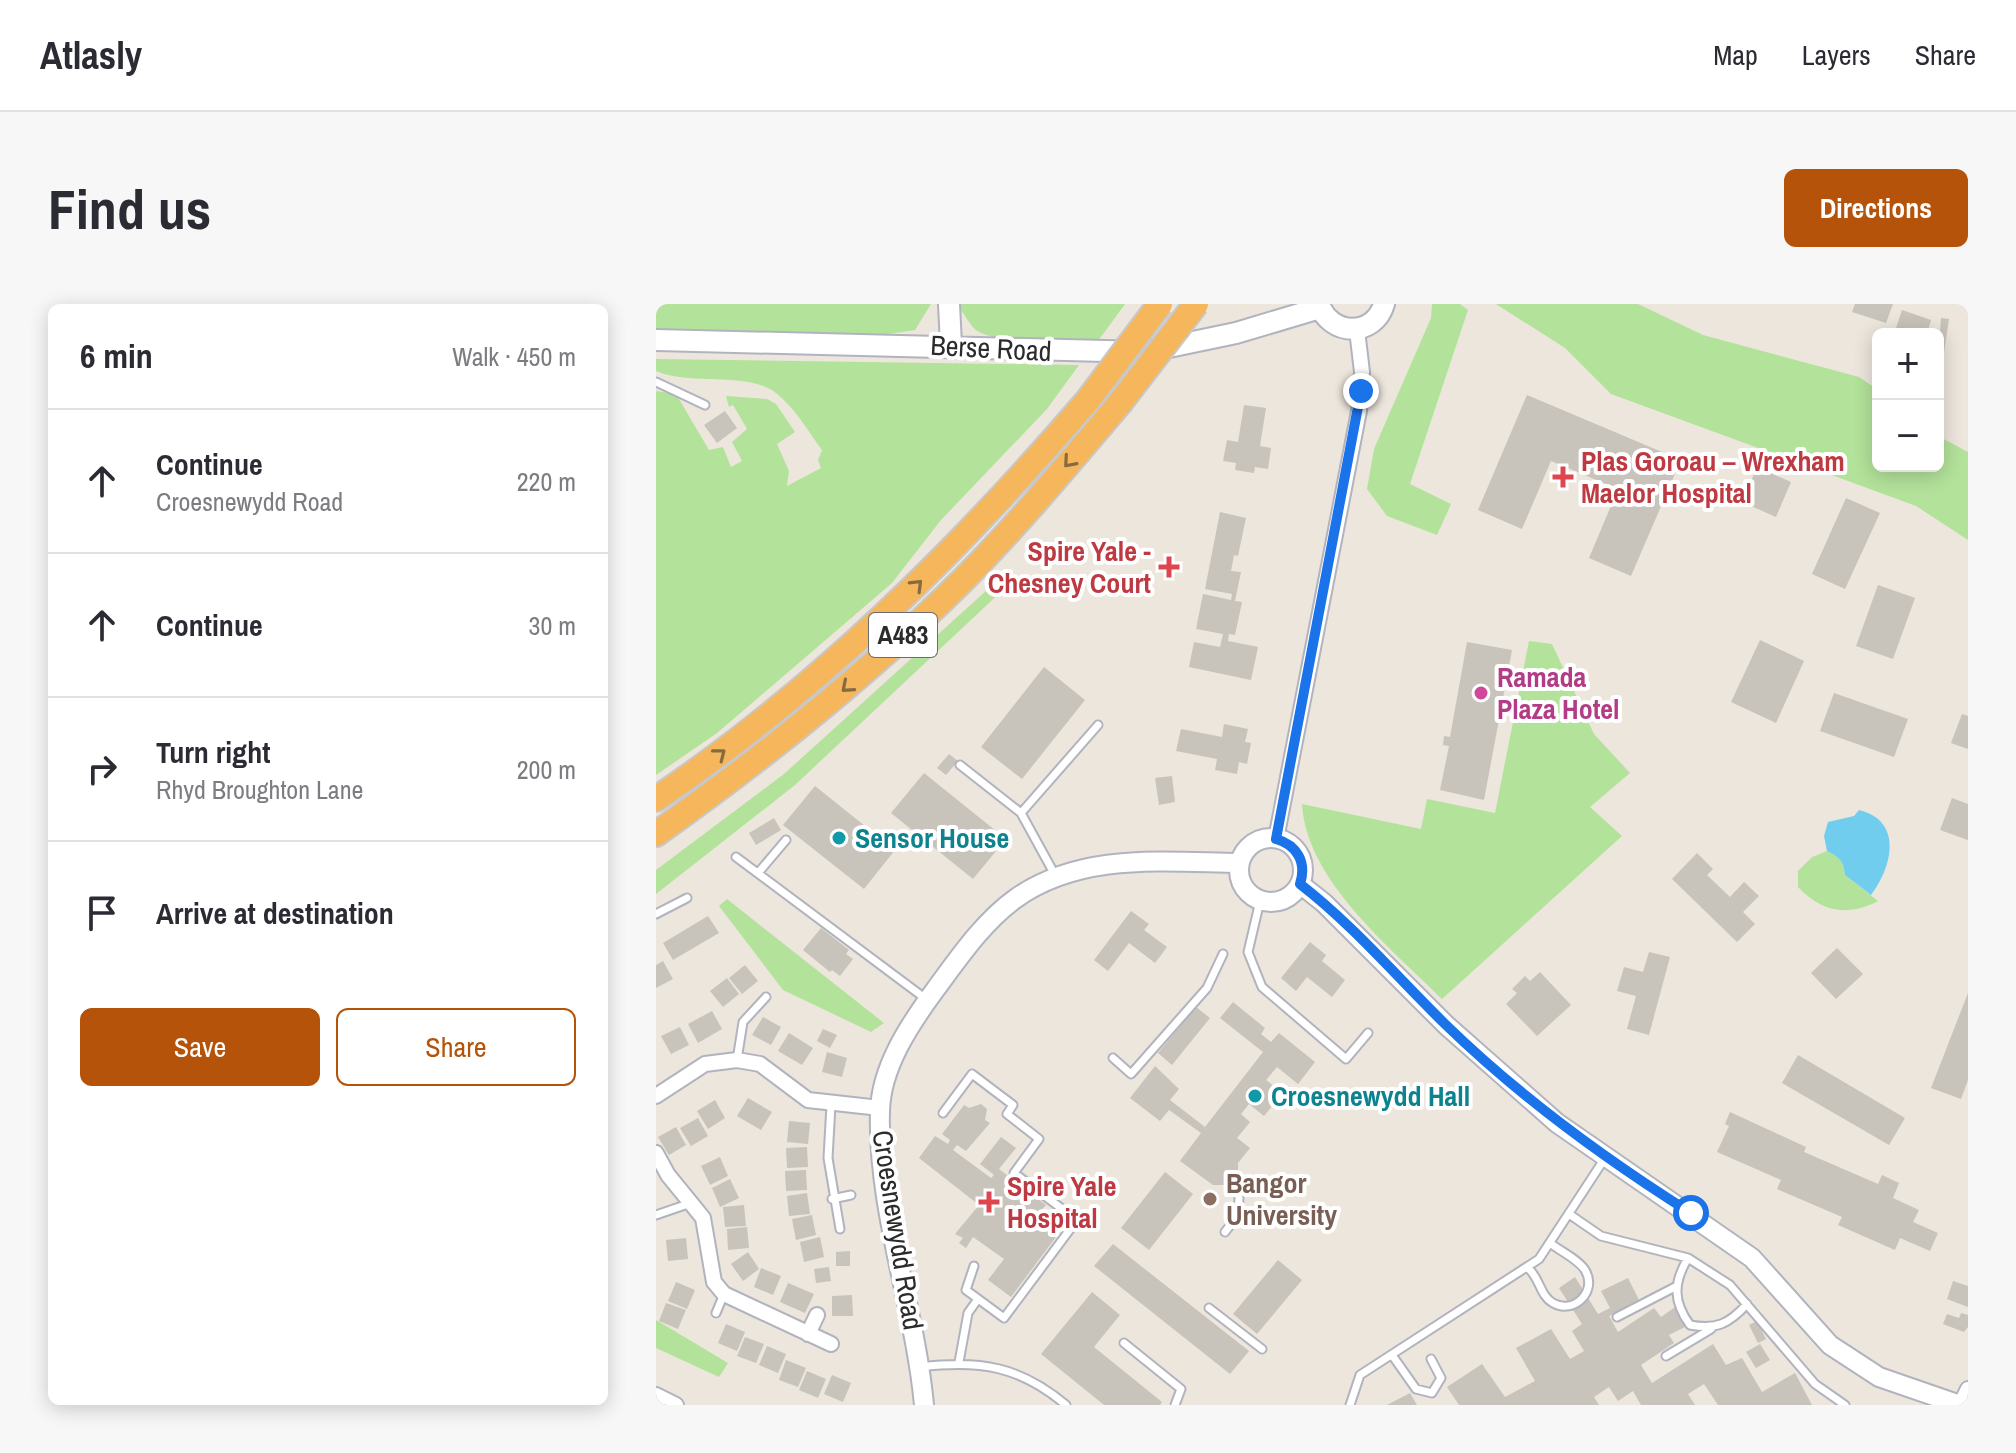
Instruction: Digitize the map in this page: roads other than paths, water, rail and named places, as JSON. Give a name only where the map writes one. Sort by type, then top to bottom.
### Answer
[{"type":"highway","name":"A483","points":[[656,799],[812,683],[896,606],[980,522],[1088,400],[1160,304]]},
{"type":"highway","name":"A483","points":[[656,834],[769,754],[861,675],[966,577],[1120,403],[1196,304]]},
{"type":"main road","points":[[949,304],[951,345]]},
{"type":"main road","points":[[1320,306],[1334,325],[1357,330],[1376,320],[1384,304]]},
{"type":"main road","name":"Berse Road","points":[[656,340],[1145,352],[1236,333],[1320,306]]},
{"type":"street","points":[[1276,839],[1359,411],[1362,372],[1357,330]]},
{"type":"street","points":[[1276,839],[1293,847],[1299,855],[1303,875],[1300,884],[1288,898],[1270,903],[1260,901],[1240,882],[1239,863],[1257,841],[1276,839]]},
{"type":"street","name":"Croesnewydd Road","points":[[924,1405],[921,1367],[883,1176],[880,1108],[900,1044],[966,948],[1014,899],[1056,877],[1128,861],[1239,863]]},
{"type":"street","points":[[1300,884],[1324,903],[1446,1025],[1514,1087],[1605,1158],[1724,1235],[1752,1258],[1830,1345],[1853,1362],[1917,1393],[1960,1405],[1968,1389]]},
{"type":"street","points":[[656,1096],[705,1064],[737,1060],[760,1064],[808,1100],[831,1105],[880,1108]]},
{"type":"street","points":[[656,1153],[668,1175],[694,1202],[703,1218],[714,1282],[724,1294],[831,1344]]},
{"type":"street","points":[[808,1334],[817,1315]]},
{"type":"street","points":[[656,1395],[676,1405]]},
{"type":"lane","points":[[656,382],[705,405]]},
{"type":"lane","points":[[1021,813],[1098,725]]},
{"type":"lane","points":[[960,765],[1021,813],[1056,877]]},
{"type":"lane","points":[[758,873],[786,840]]},
{"type":"lane","points":[[736,857],[928,1000]]},
{"type":"lane","points":[[656,914],[687,898]]},
{"type":"lane","points":[[1260,901],[1248,952],[1262,987],[1346,1059],[1368,1033]]},
{"type":"lane","points":[[1113,1058],[1131,1074],[1207,988],[1223,954]]},
{"type":"lane","points":[[737,1060],[743,1022],[766,997]]},
{"type":"lane","points":[[943,1113],[972,1074],[1013,1105],[1007,1114],[1039,1139],[1014,1173],[1077,1220],[1004,1318],[966,1290],[974,1266]]},
{"type":"lane","points":[[831,1105],[828,1158],[832,1199],[840,1229]]},
{"type":"lane","points":[[1350,1405],[1360,1375],[1528,1268],[1550,1243],[1605,1158]]},
{"type":"lane","points":[[832,1199],[851,1195]]},
{"type":"lane","points":[[1225,1232],[1238,1215],[1239,1198]]},
{"type":"lane","points":[[656,1215],[694,1202]]},
{"type":"lane","points":[[1569,1214],[1601,1236],[1688,1258],[1730,1285],[1815,1384],[1845,1405]]},
{"type":"lane","points":[[1528,1268],[1539,1279],[1544,1294],[1556,1305],[1572,1306],[1584,1297],[1589,1282],[1584,1268],[1550,1243]]},
{"type":"lane","points":[[1688,1258],[1677,1286],[1677,1306],[1690,1325],[1711,1329]]},
{"type":"lane","points":[[1617,1317],[1677,1286]]},
{"type":"lane","points":[[716,1313],[724,1294]]},
{"type":"lane","points":[[959,1362],[968,1313],[978,1299]]},
{"type":"lane","points":[[1666,1356],[1711,1329],[1733,1320],[1747,1304]]},
{"type":"lane","points":[[1209,1308],[1262,1349]]},
{"type":"lane","points":[[1124,1343],[1181,1389],[1175,1405]]},
{"type":"lane","points":[[1392,1355],[1416,1389],[1432,1393],[1441,1378],[1431,1359]]},
{"type":"lane","points":[[921,1367],[959,1362],[1017,1372],[1041,1384],[1066,1405]]},
{"type":"water","points":[[1859,810],[1883,824],[1890,846],[1884,872],[1871,895],[1845,875],[1840,860],[1827,851],[1824,836],[1828,822],[1854,816]]},
{"type":"place","name":"Plas Goroau – Wrexham Maelor Hospital","points":[[1563,477]]},
{"type":"place","name":"Spire Yale - Chesney Court","points":[[1169,567]]},
{"type":"place","name":"Ramada Plaza Hotel","points":[[1481,693]]},
{"type":"place","name":"Sensor House","points":[[839,838]]},
{"type":"place","name":"Croesnewydd Hall","points":[[1255,1096]]},
{"type":"place","name":"Bangor University","points":[[1210,1199]]},
{"type":"place","name":"Spire Yale Hospital","points":[[989,1202]]}]
